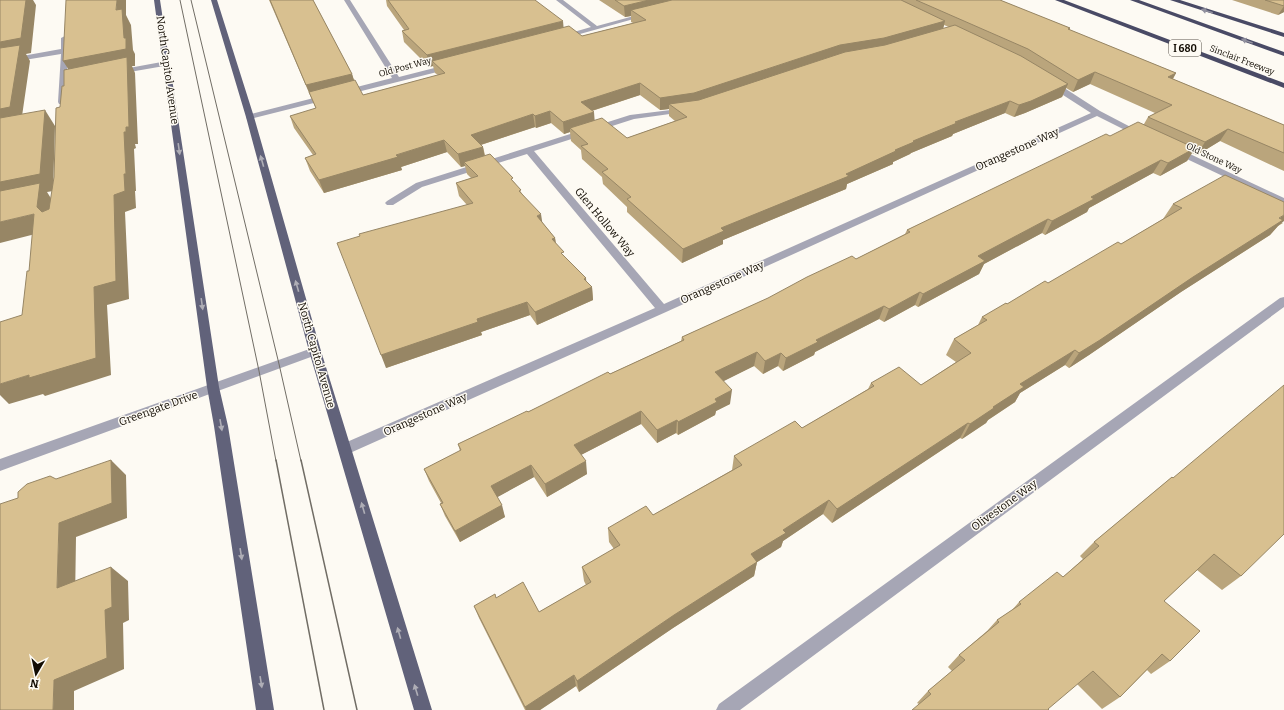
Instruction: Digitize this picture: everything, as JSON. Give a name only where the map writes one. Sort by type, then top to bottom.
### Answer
[{"type":"highway","name":"Sinclair Freeway","points":[[1058,0],[1284,86]]},
{"type":"highway","name":"Sinclair Freeway","points":[[1133,0],[1284,54]]},
{"type":"highway","points":[[1173,0],[1284,35]]},
{"type":"highway","points":[[1085,10],[1284,94]]},
{"type":"main road","name":"North Capitol Avenue","points":[[158,0],[213,387],[221,426],[265,710]]},
{"type":"main road","name":"North Capitol Avenue","points":[[214,0],[250,118],[315,351],[422,710]]},
{"type":"street","points":[[346,0],[397,80]]},
{"type":"street","points":[[559,0],[596,28]]},
{"type":"street","points":[[558,38],[654,13]]},
{"type":"street","points":[[62,113],[66,83],[64,51],[65,29]]},
{"type":"street","points":[[0,62],[64,51]]},
{"type":"street","points":[[107,75],[167,62]]},
{"type":"street","name":"Old Post Way","points":[[250,118],[458,64]]},
{"type":"street","points":[[1045,80],[1096,113],[1147,137]]},
{"type":"street","points":[[390,203],[419,185],[633,117],[695,109]]},
{"type":"street","name":"Orangestone Way","points":[[345,449],[662,310],[1096,113]]},
{"type":"street","name":"Old Stone Way","points":[[1169,147],[1284,202]]},
{"type":"street","name":"Glen Hollow Way","points":[[529,150],[662,310]]},
{"type":"street","name":"Olivestone Way","points":[[725,710],[1284,301]]},
{"type":"street","name":"Greengate Drive","points":[[0,465],[315,351]]},
{"type":"building","points":[[0,0],[26,0],[21,38],[0,42]]},
{"type":"building","points":[[66,0],[117,0],[116,10],[122,9],[126,49],[63,61]]},
{"type":"building","points":[[270,0],[313,0],[352,74],[306,85]]},
{"type":"building","points":[[388,0],[535,0],[563,21],[427,55],[402,31],[409,29]]},
{"type":"building","points":[[615,0],[649,0],[624,6]]},
{"type":"building","points":[[672,0],[901,0],[945,21],[884,38],[840,45],[694,93],[660,98],[640,83],[581,102],[594,112],[563,122],[550,111],[535,116],[533,114],[471,135],[483,147],[458,154],[444,140],[396,155],[398,157],[319,180],[305,158],[316,154],[290,116],[316,108],[309,92],[355,80],[363,95],[445,73],[432,61],[569,26],[582,36],[646,20],[631,10]]},
{"type":"building","points":[[916,0],[1000,0],[1070,28],[1068,29],[1176,73],[1168,77],[1284,125],[1284,153],[1228,129],[1205,142],[1148,117],[1172,105],[1095,72],[1078,80],[1028,49]]},
{"type":"building","points":[[1265,0],[1284,0],[1284,6]]},
{"type":"building","points":[[955,25],[1021,56],[1068,84],[1031,101],[1019,105],[1010,101],[955,122],[957,123],[913,141],[914,142],[895,150],[896,151],[846,174],[849,176],[721,228],[724,231],[683,249],[627,199],[631,197],[602,172],[608,169],[581,146],[588,144],[570,128],[602,118],[627,138],[687,117],[669,104],[699,100],[845,52],[885,45]]},
{"type":"building","points":[[20,45],[10,107],[0,109],[0,48]]},
{"type":"building","points":[[127,57],[129,127],[126,127],[126,132],[124,132],[126,174],[124,174],[125,191],[114,195],[116,281],[94,287],[96,358],[29,378],[29,375],[0,384],[0,322],[22,315],[27,271],[29,271],[34,214],[0,222],[0,191],[40,183],[37,207],[42,212],[49,209],[54,177],[56,108],[60,107],[62,86],[64,86],[64,70]]},
{"type":"building","points":[[45,110],[40,174],[0,182],[0,118]]},
{"type":"building","points":[[1138,122],[1195,148],[1168,163],[1161,160],[1091,197],[1094,199],[1052,221],[1048,219],[978,256],[985,261],[923,294],[920,292],[889,309],[884,306],[816,340],[818,342],[786,358],[781,353],[765,361],[757,352],[715,372],[732,390],[715,399],[717,402],[678,422],[677,420],[657,430],[641,411],[574,445],[586,461],[545,484],[531,465],[491,486],[502,505],[455,531],[440,504],[443,503],[424,469],[461,450],[458,444],[527,411],[528,412],[608,372],[610,374],[684,340],[682,337],[768,298],[807,277],[852,256],[856,259],[910,232],[907,230],[1106,134],[1110,136]]},
{"type":"building","points":[[490,154],[513,178],[511,179],[521,190],[519,191],[541,214],[537,216],[555,238],[552,239],[564,252],[561,253],[586,278],[584,279],[592,287],[535,312],[527,302],[477,319],[478,322],[381,355],[337,243],[360,236],[359,234],[473,203],[456,183],[478,176],[464,162]]},
{"type":"building","points":[[1225,175],[1284,202],[1284,215],[1279,218],[1283,220],[1193,277],[1100,340],[1079,353],[1075,350],[1020,384],[1024,387],[993,407],[994,408],[970,424],[968,423],[837,509],[829,500],[783,530],[786,533],[751,554],[757,562],[674,615],[577,681],[574,675],[525,707],[474,606],[495,594],[496,598],[523,582],[539,612],[591,582],[582,567],[620,545],[608,528],[646,506],[653,515],[742,465],[734,456],[795,421],[802,428],[874,386],[871,383],[899,367],[921,385],[971,353],[954,339],[987,320],[982,317],[1045,281],[1048,283],[1118,242],[1121,244],[1182,208],[1173,204]]},
{"type":"building","points":[[1284,385],[1284,534],[1241,576],[1214,554],[1164,601],[1200,631],[1170,661],[1162,654],[1120,697],[1093,671],[1048,709],[1049,710],[912,710],[931,694],[928,691],[965,660],[959,655],[999,622],[997,620],[1021,604],[1019,602],[1057,572],[1063,577],[1099,546],[1094,542]]},
{"type":"building","points":[[111,460],[112,503],[59,523],[57,588],[111,567],[112,607],[105,610],[107,658],[54,680],[53,710],[0,710],[0,504],[18,498],[18,492],[27,484],[50,476],[56,479]]},
{"type":"tram line","points":[[180,0],[259,371],[276,461]]},
{"type":"tram line","points":[[191,0],[301,461]]},
{"type":"tram line","points":[[276,460],[324,710]]},
{"type":"tram line","points":[[301,460],[357,710]]}]
